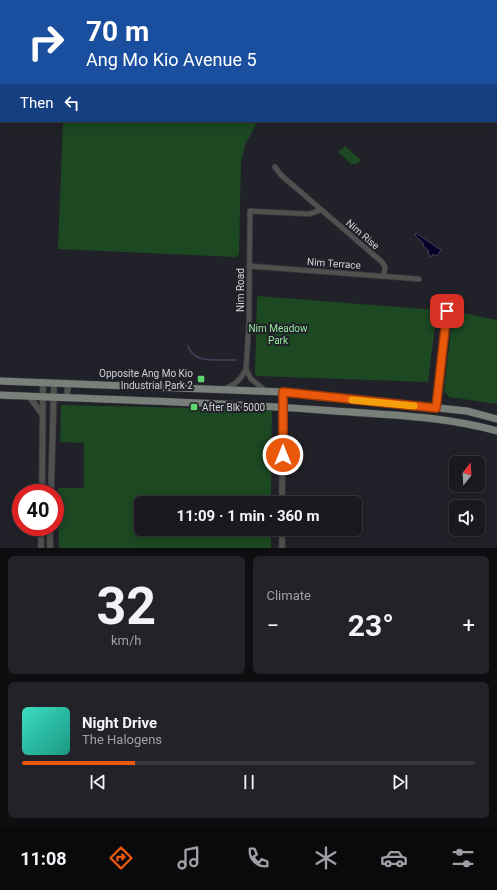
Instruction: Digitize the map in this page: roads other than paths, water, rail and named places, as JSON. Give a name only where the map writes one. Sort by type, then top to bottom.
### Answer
[{"type":"main road","points":[[0,381],[283,392],[467,411],[497,419]]},
{"type":"main road","points":[[0,395],[282,406],[393,414],[471,423],[497,431]]},
{"type":"street","name":"Nim Rise","points":[[276,167],[281,175],[382,262],[385,267],[384,276]]},
{"type":"street","name":"Nim Road","points":[[246,370],[250,211],[309,214],[321,210]]},
{"type":"street","name":"Nim Terrace","points":[[249,266],[419,279]]},
{"type":"street","points":[[436,408],[447,311]]},
{"type":"street","points":[[226,389],[240,380],[246,370],[251,379],[266,391]]},
{"type":"street","points":[[42,484],[43,382]]},
{"type":"street","points":[[51,484],[54,383]]},
{"type":"street","points":[[67,398],[68,383]]},
{"type":"street","points":[[282,496],[283,392]]},
{"type":"street","points":[[29,396],[42,414]]},
{"type":"street","points":[[41,536],[41,548]]},
{"type":"street","points":[[50,536],[50,548]]},
{"type":"street","points":[[282,536],[282,548]]},
{"type":"waterway","points":[[188,346],[191,352],[202,359],[237,360]]},
{"type":"place","name":"Opposite Ang Mo Kio Industrial Park 2","points":[[201,379]]},
{"type":"place","name":"After Blk 5000","points":[[194,407]]},
{"type":"park label","name":"Nim Meadow Park","points":[[278,334]]}]
